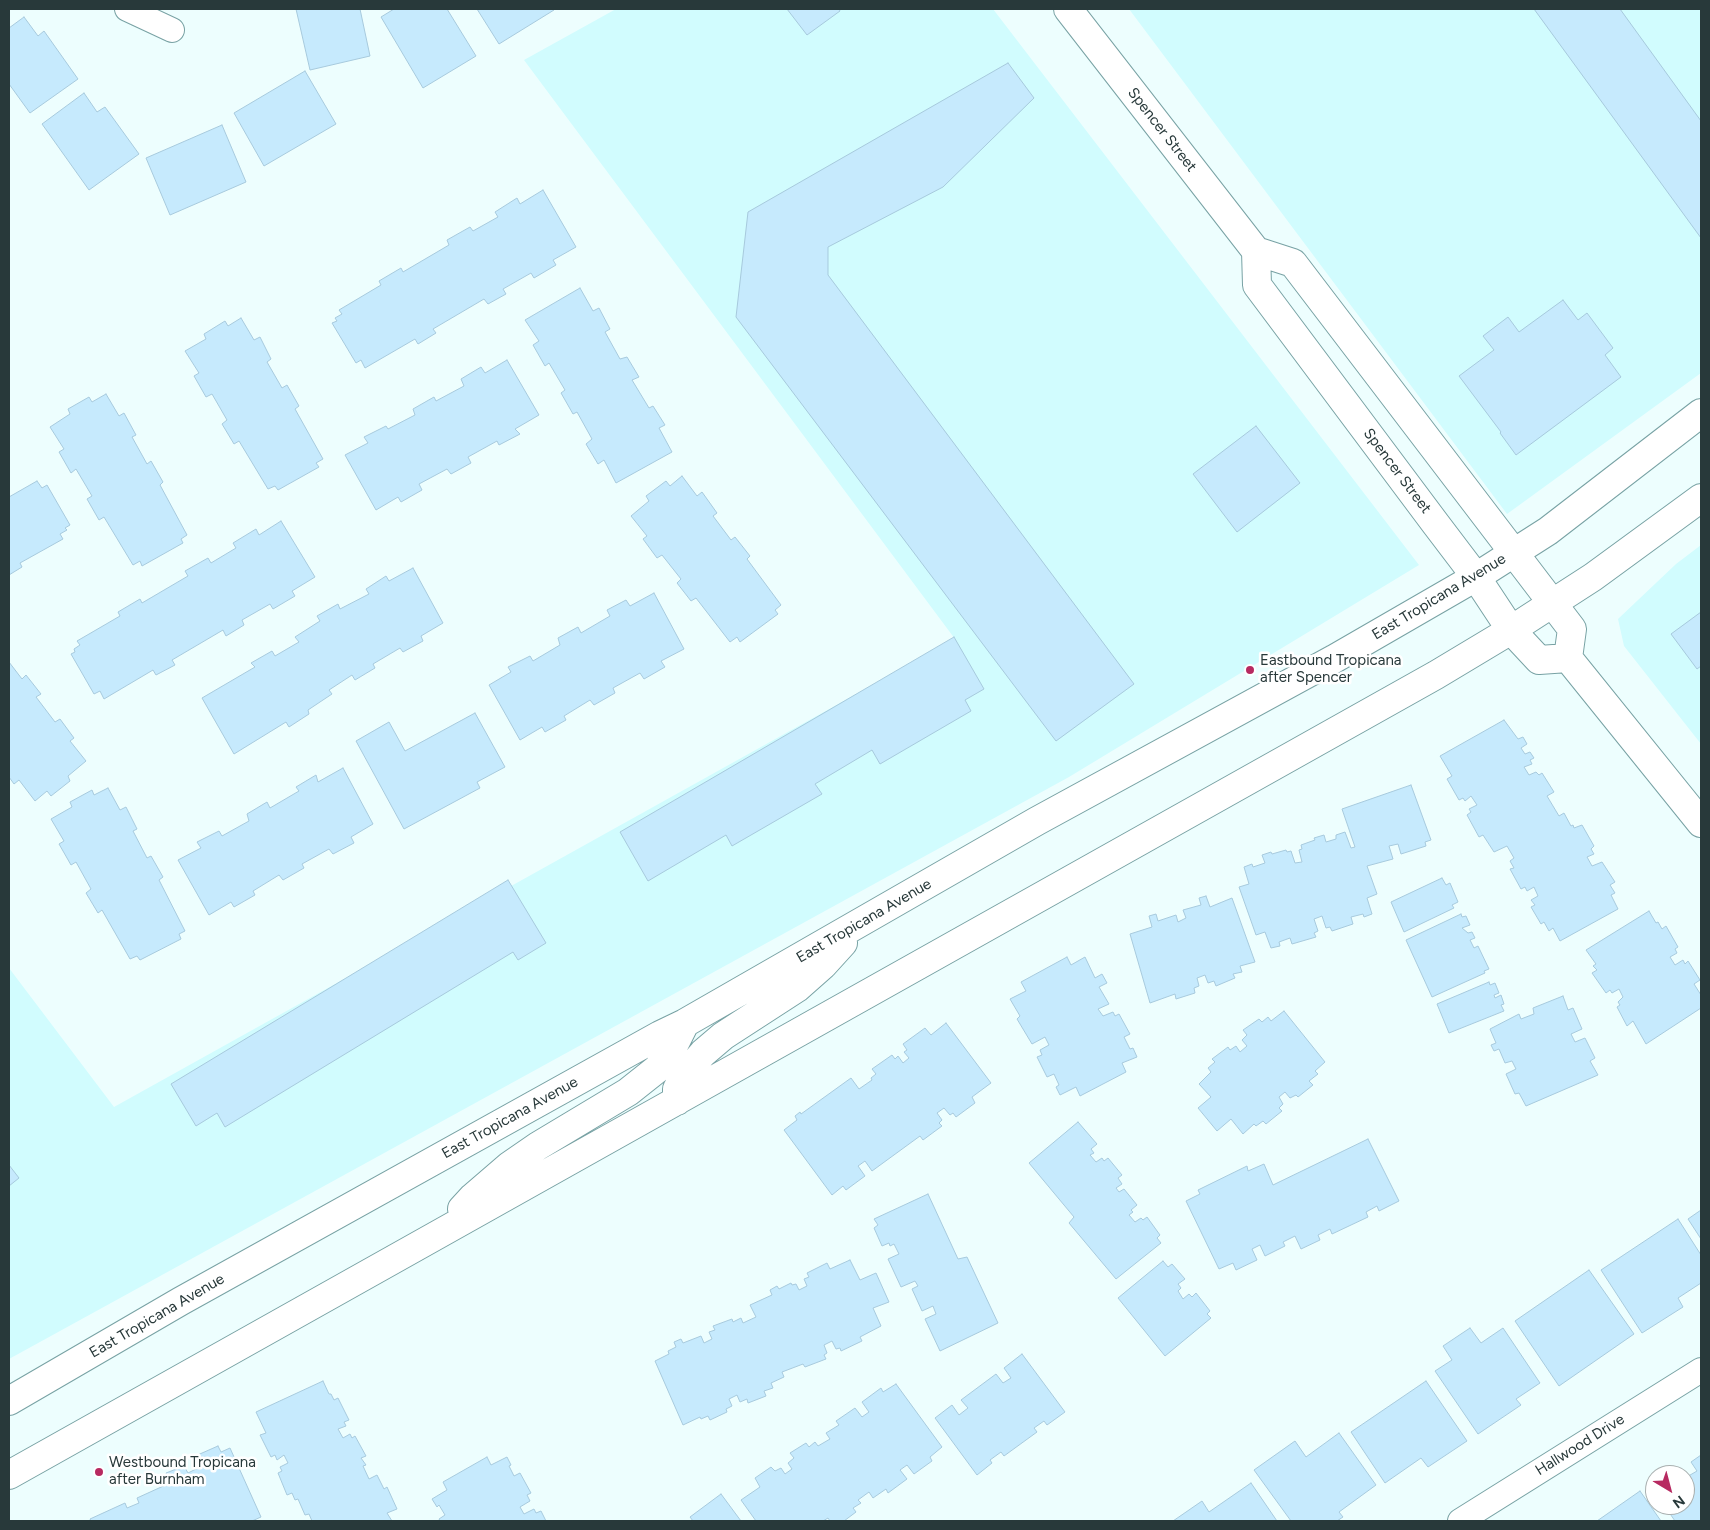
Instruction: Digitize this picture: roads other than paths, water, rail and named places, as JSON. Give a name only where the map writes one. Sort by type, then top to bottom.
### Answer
[{"type":"main road","name":"Spencer Street","points":[[1068,9],[1256,251],[1257,285],[1476,578],[1511,630],[1539,660],[1568,658]]},
{"type":"main road","points":[[1256,251],[1293,263],[1572,629],[1568,658],[1701,823]]},
{"type":"main road","name":"East Tropicana Avenue","points":[[9,1401],[190,1296],[660,1035],[685,1023],[1037,821],[1334,659],[1476,578],[1548,531],[1701,413]]},
{"type":"main road","points":[[9,1475],[1436,675],[1511,630],[1593,577],[1701,498]]},
{"type":"main road","points":[[677,1101],[677,1089],[685,1074],[703,1053],[723,1036],[797,988],[867,919]]},
{"type":"main road","points":[[441,1232],[473,1197],[509,1166],[538,1146],[628,1092],[657,1069],[670,1051],[685,1023]]},
{"type":"street","points":[[127,9],[172,30]]},
{"type":"street","name":"Hallwood Drive","points":[[1460,1521],[1701,1370]]},
{"type":"place","name":"Eastbound Tropicana after Spencer","points":[[1250,670]]},
{"type":"place","name":"Westbound Tropicana after Burnham","points":[[99,1472]]}]
